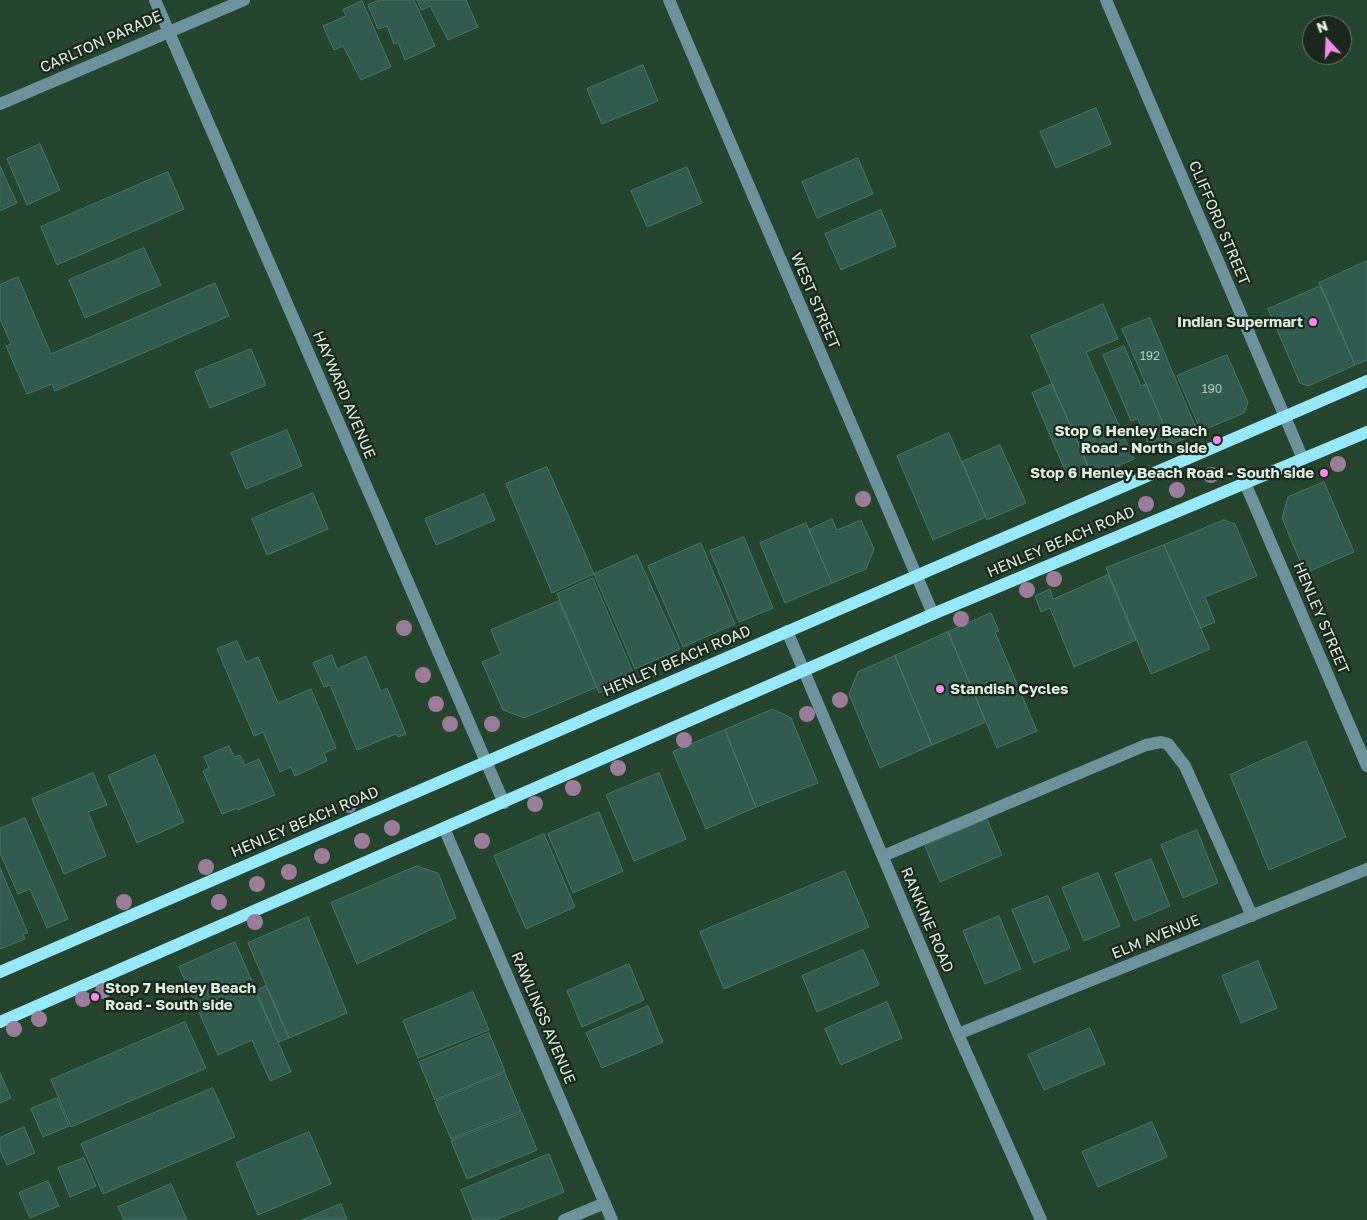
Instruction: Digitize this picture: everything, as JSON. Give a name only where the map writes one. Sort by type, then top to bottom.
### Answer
[{"type":"main road","name":"HENLEY BEACH ROAD","points":[[0,972],[1284,415],[1367,381]]},
{"type":"main road","name":"HENLEY BEACH ROAD","points":[[0,1022],[933,614],[1367,432]]},
{"type":"street","name":"HAYWARD AVENUE","points":[[155,0],[504,803]]},
{"type":"street","name":"CARLTON PARADE","points":[[0,104],[168,30],[244,0]]},
{"type":"street","name":"WEST STREET","points":[[669,0],[933,614]]},
{"type":"street","name":"CLIFFORD STREET","points":[[1106,0],[1303,459]]},
{"type":"street","name":"HENLEY STREET","points":[[1246,483],[1367,766]]},
{"type":"street","name":"RANKINE ROAD","points":[[787,631],[958,1034],[1041,1220]]},
{"type":"street","points":[[883,856],[1146,745],[1161,742],[1168,744],[1172,748],[1185,766],[1252,916]]},
{"type":"street","name":"RAWLINGS AVENUE","points":[[444,828],[612,1220]]},
{"type":"street","name":"ELM AVENUE","points":[[958,1034],[1367,869]]},
{"type":"street","points":[[564,1220],[604,1204]]},
{"type":"building","points":[[380,0],[414,0],[435,46],[405,60],[398,42],[394,44],[387,26],[378,29],[368,5]]},
{"type":"building","points":[[417,0],[466,0],[478,27],[448,40],[430,6],[422,10]]},
{"type":"building","points":[[362,1],[391,67],[361,80],[343,46],[334,50],[323,26],[346,16],[343,10]]},
{"type":"building","points":[[643,65],[658,101],[602,124],[587,89]]},
{"type":"building","points":[[1096,108],[1111,144],[1056,168],[1040,132]]},
{"type":"building","points":[[40,144],[60,190],[27,205],[7,159]]},
{"type":"building","points":[[858,158],[873,194],[817,218],[802,182]]},
{"type":"building","points":[[0,166],[17,203],[0,211]]},
{"type":"building","points":[[687,167],[702,203],[647,227],[631,191]]},
{"type":"building","points":[[168,172],[184,209],[57,265],[41,227]]},
{"type":"building","points":[[881,210],[896,246],[841,270],[825,234]]},
{"type":"building","points":[[144,248],[161,285],[85,318],[69,280]]},
{"type":"building","points":[[1367,261],[1367,360],[1355,365],[1319,283]]},
{"type":"building","points":[[18,277],[51,354],[215,283],[229,316],[55,391],[52,384],[27,394],[6,346],[11,344],[0,319],[0,285]]},
{"type":"building","points":[[1321,286],[1355,365],[1308,386],[1300,383],[1268,309]]},
{"type":"building","points":[[1103,304],[1118,339],[1086,352],[1134,459],[1093,477],[1031,336]]},
{"type":"building","points":[[1150,318],[1198,433],[1172,444],[1122,329]]},
{"type":"building","points":[[1124,346],[1141,386],[1146,384],[1172,444],[1152,453],[1138,419],[1131,421],[1103,355]]},
{"type":"building","points":[[251,349],[266,385],[210,408],[195,372]]},
{"type":"building","points":[[1227,355],[1248,403],[1244,413],[1201,431],[1177,376]]},
{"type":"building","points":[[1052,384],[1090,471],[1069,480],[1032,393]]},
{"type":"building","points":[[287,430],[302,466],[246,489],[231,453]]},
{"type":"building","points":[[949,433],[986,517],[933,540],[897,456]]},
{"type":"building","points":[[1000,445],[1026,503],[987,520],[962,462]]},
{"type":"building","points":[[547,467],[594,574],[552,593],[506,484]]},
{"type":"building","points":[[1324,482],[1354,552],[1305,573],[1282,518],[1288,497]]},
{"type":"building","points":[[313,493],[328,529],[267,555],[252,519]]},
{"type":"building","points":[[484,494],[495,520],[436,545],[425,519]]},
{"type":"building","points":[[832,519],[837,530],[861,520],[874,549],[866,569],[832,583],[809,530]]},
{"type":"building","points":[[1224,520],[1235,524],[1257,576],[1205,597],[1215,622],[1201,628],[1164,545]]},
{"type":"building","points":[[806,523],[832,583],[785,603],[760,543]]},
{"type":"building","points":[[744,537],[773,608],[739,622],[710,551]]},
{"type":"building","points":[[701,543],[735,624],[683,647],[648,566]]},
{"type":"building","points":[[1164,545],[1210,649],[1151,674],[1106,568]]},
{"type":"building","points":[[637,555],[680,649],[635,669],[594,574]]},
{"type":"building","points":[[1108,575],[1136,640],[1074,667],[1050,608],[1041,612],[1035,596],[1050,589],[1053,599]]},
{"type":"building","points":[[593,578],[635,677],[599,693],[557,594]]},
{"type":"building","points":[[559,601],[597,687],[524,718],[503,710],[482,662],[501,654],[491,630]]},
{"type":"building","points":[[991,613],[999,631],[995,632],[1037,731],[997,748],[948,632]]},
{"type":"building","name":"Standish Cycles","points":[[948,632],[986,722],[932,745],[895,656]]},
{"type":"building","points":[[237,641],[246,662],[258,657],[278,703],[311,689],[336,748],[324,753],[327,761],[295,776],[291,767],[280,772],[263,732],[254,736],[217,649]]},
{"type":"building","points":[[332,655],[337,669],[366,656],[381,691],[387,688],[406,734],[398,737],[396,734],[357,750],[330,685],[324,687],[313,663]]},
{"type":"building","points":[[895,656],[932,745],[880,768],[849,694],[858,672]]},
{"type":"building","points":[[773,709],[791,718],[818,783],[756,807],[725,730]]},
{"type":"building","points":[[725,730],[756,807],[706,829],[673,752]]},
{"type":"building","points":[[1306,741],[1346,837],[1269,870],[1230,775]]},
{"type":"building","points":[[229,746],[234,757],[240,755],[245,765],[259,759],[275,795],[238,810],[237,808],[222,814],[203,771],[209,768],[204,757]]},
{"type":"building","points":[[155,755],[184,822],[137,843],[108,776]]},
{"type":"building","points":[[93,773],[107,805],[88,812],[106,856],[64,874],[32,799]]},
{"type":"building","points":[[659,773],[686,839],[634,861],[606,795]]},
{"type":"building","points":[[599,812],[623,871],[573,893],[548,834]]},
{"type":"building","points":[[25,818],[68,919],[47,928],[30,889],[18,894],[0,853],[0,829]]},
{"type":"building","points":[[987,819],[1002,855],[940,882],[925,846]]},
{"type":"building","points":[[1197,830],[1218,883],[1183,898],[1161,845]]},
{"type":"building","points":[[544,834],[575,907],[526,929],[494,856]]},
{"type":"building","points":[[1151,859],[1170,906],[1134,921],[1115,874]]},
{"type":"building","points":[[417,866],[438,873],[456,918],[357,964],[331,903]]},
{"type":"building","points":[[0,868],[28,933],[23,934],[25,939],[0,949]]},
{"type":"building","points":[[845,871],[869,927],[724,989],[700,932]]},
{"type":"building","points":[[1098,873],[1120,926],[1084,941],[1062,888]]},
{"type":"building","points":[[1048,896],[1070,948],[1034,963],[1012,910]]},
{"type":"building","points":[[999,916],[1021,969],[985,984],[963,931]]},
{"type":"building","points":[[308,917],[347,1013],[289,1038],[248,943]]},
{"type":"building","points":[[235,942],[291,1072],[270,1081],[252,1040],[218,1055],[179,967]]},
{"type":"building","points":[[863,950],[879,985],[817,1012],[802,976]]},
{"type":"building","points":[[1258,961],[1277,1008],[1241,1023],[1222,976]]},
{"type":"building","points":[[629,964],[644,1000],[582,1027],[567,991]]},
{"type":"building","points":[[266,986],[289,1038],[278,1042],[255,991]]},
{"type":"building","points":[[473,992],[489,1030],[418,1058],[403,1021]]},
{"type":"building","points":[[887,1002],[902,1038],[841,1065],[825,1029]]},
{"type":"building","points":[[648,1006],[663,1042],[602,1068],[586,1033]]},
{"type":"building","points":[[185,1022],[206,1068],[71,1127],[51,1080]]},
{"type":"building","points":[[1090,1028],[1105,1064],[1044,1090],[1028,1055]]},
{"type":"building","points":[[489,1033],[505,1071],[435,1100],[419,1062]]},
{"type":"building","points":[[0,1073],[11,1098],[0,1103]]},
{"type":"building","points":[[505,1073],[521,1111],[451,1139],[435,1102]]},
{"type":"building","points":[[213,1088],[235,1137],[103,1194],[81,1144]]},
{"type":"building","points":[[57,1098],[69,1126],[43,1137],[31,1109]]},
{"type":"building","points":[[522,1113],[537,1150],[467,1179],[451,1141]]},
{"type":"building","points":[[1152,1122],[1167,1157],[1098,1187],[1082,1152]]},
{"type":"building","points":[[24,1127],[35,1153],[7,1165],[0,1150],[0,1138]]},
{"type":"building","points":[[309,1132],[331,1184],[258,1215],[236,1163]]},
{"type":"building","points":[[549,1154],[564,1192],[495,1220],[473,1220],[461,1190]]},
{"type":"building","points":[[84,1158],[96,1186],[70,1197],[58,1168]]},
{"type":"building","points":[[48,1181],[59,1206],[30,1218],[19,1193]]},
{"type":"building","points":[[171,1184],[187,1220],[124,1220],[118,1207]]},
{"type":"building","points":[[341,1204],[347,1220],[302,1220]]},
{"type":"place","name":"Indian Supermart","points":[[1313,322]]},
{"type":"place","name":"Stop 6 Henley Beach Road - North side","points":[[1217,440]]},
{"type":"place","name":"Stop 6 Henley Beach Road - South side","points":[[1324,473]]},
{"type":"place","name":"Standish Cycles","points":[[940,689]]},
{"type":"place","name":"Stop 7 Henley Beach Road - South side","points":[[95,997]]}]
